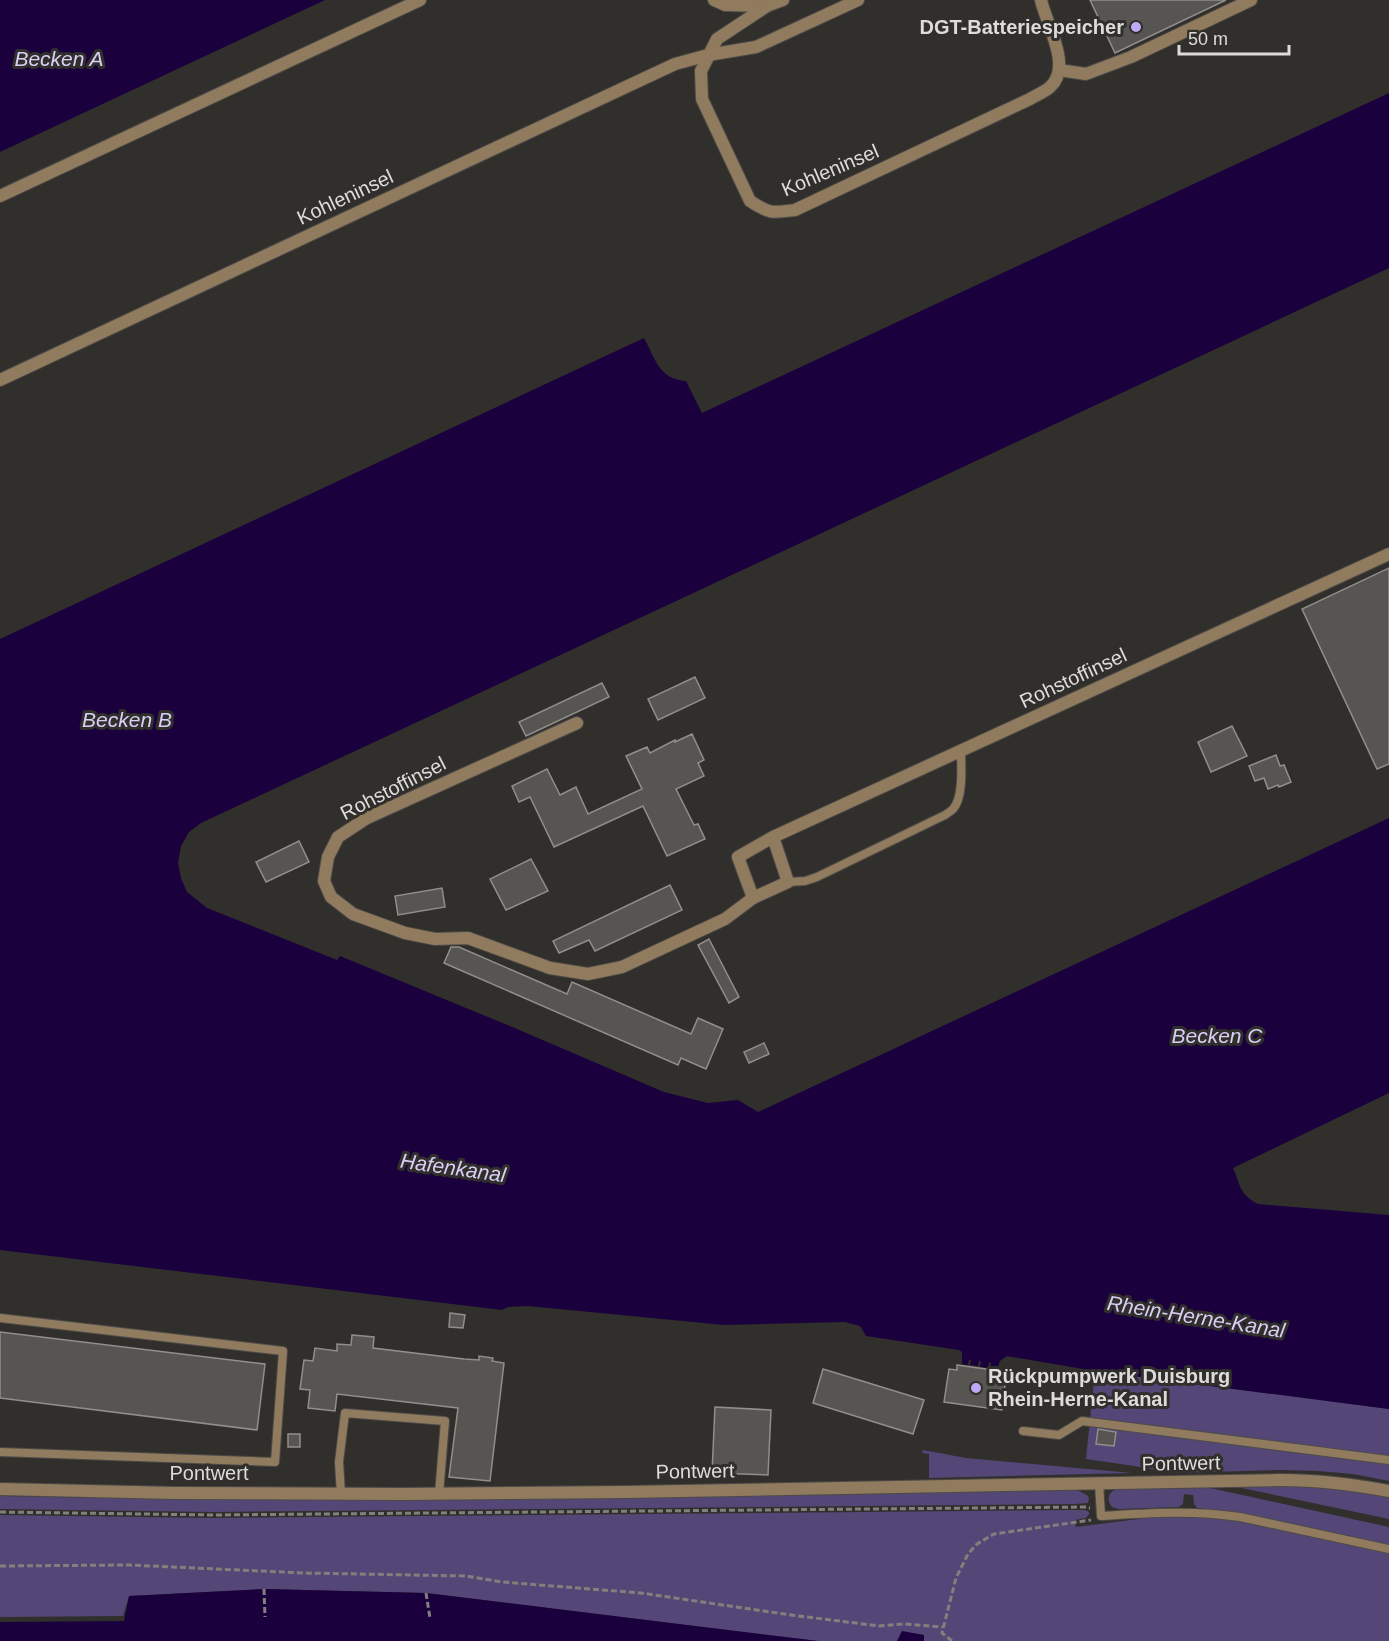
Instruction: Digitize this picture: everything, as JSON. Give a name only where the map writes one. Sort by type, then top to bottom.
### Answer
[{"type":"street","points":[[0,196],[420,0]]},
{"type":"street","name":"Kohleninsel","points":[[714,0],[725,5],[767,6]]},
{"type":"street","name":"Kohleninsel","points":[[783,0],[767,6],[717,39],[701,71],[702,99],[750,201],[766,211],[776,213],[795,210],[1030,99],[1052,86],[1059,70]]},
{"type":"street","name":"Kohleninsel","points":[[0,380],[675,64],[708,55],[756,47],[858,0]]},
{"type":"street","points":[[1041,0],[1059,52],[1059,70],[1086,74],[1131,57],[1251,0]]},
{"type":"street","name":"Rohstoffinsel","points":[[753,898],[738,857],[773,837],[1389,554]]},
{"type":"street","name":"Rohstoffinsel","points":[[577,723],[367,818],[338,837],[328,857],[324,881],[331,897],[353,914],[405,933],[435,939],[468,938],[550,968],[588,974],[622,967],[725,919],[753,898],[788,882]]},
{"type":"street","points":[[773,837],[788,882]]},
{"type":"street","name":"Pontwert","points":[[0,1489],[175,1493],[439,1494],[1317,1480],[1389,1491]]},
{"type":"lane","points":[[788,882],[805,881],[817,877],[945,815],[954,808],[959,798],[961,750]]},
{"type":"lane","points":[[0,1318],[283,1351],[275,1462],[0,1452]]},
{"type":"lane","points":[[341,1494],[339,1462],[345,1413],[445,1421],[439,1494]]},
{"type":"lane","points":[[1023,1431],[1059,1435],[1082,1421],[1389,1460]]},
{"type":"lane","points":[[1099,1483],[1101,1516],[1170,1511],[1217,1513],[1389,1549]]},
{"type":"path","points":[[0,1512],[213,1515],[1086,1507],[1101,1516],[1088,1522],[994,1534],[977,1544],[968,1554],[956,1578],[942,1633],[952,1641]]},
{"type":"path","points":[[0,1566],[129,1565],[304,1573],[466,1576],[502,1582],[641,1593],[879,1626],[904,1624],[944,1627]]},
{"type":"path","points":[[264,1589],[266,1617]]},
{"type":"path","points":[[426,1593],[430,1618]]},
{"type":"shaded area","points":[[1095,1371],[1389,1409],[1389,1481],[1353,1474],[1317,1471],[1172,1473],[1086,1459]]},
{"type":"shaded area","points":[[923,1450],[966,1458],[1132,1473],[929,1478],[929,1454],[922,1453]]},
{"type":"shaded area","points":[[1237,1487],[1317,1487],[1351,1490],[1389,1498],[1389,1519]]},
{"type":"shaded area","points":[[1210,1488],[1389,1527],[1389,1545],[1242,1514],[1197,1508],[1193,1495],[1184,1494],[1183,1504],[1179,1507],[1118,1509],[1112,1507],[1109,1499],[1110,1494],[1117,1489]]},
{"type":"shaded area","points":[[1077,1490],[1087,1495],[1088,1503],[213,1512],[0,1509],[0,1496],[404,1499]]},
{"type":"shaded area","points":[[1085,1510],[1089,1514],[1086,1518],[1075,1520],[1076,1527],[1170,1515],[1195,1515],[1240,1520],[1389,1552],[1389,1641],[924,1641],[924,1635],[903,1632],[897,1641],[818,1641],[426,1593],[264,1589],[129,1596],[123,1616],[0,1617],[0,1515],[213,1518]]},
{"type":"water","name":"Becken A","points":[[0,0],[325,0],[0,152]]},
{"type":"water","points":[[1389,93],[1389,268],[201,823],[189,832],[181,846],[178,863],[187,892],[207,908],[337,960],[340,956],[664,1092],[708,1103],[738,1100],[758,1112],[1389,818],[1389,1093],[1233,1168],[1244,1193],[1258,1204],[1389,1215],[1389,1409],[1095,1371],[1007,1356],[1000,1361],[997,1369],[990,1368],[991,1363],[989,1362],[988,1368],[980,1367],[981,1361],[978,1366],[970,1365],[971,1360],[968,1365],[962,1364],[962,1352],[959,1350],[866,1336],[860,1326],[845,1322],[724,1325],[528,1306],[508,1307],[502,1310],[0,1250],[0,639],[644,338],[659,367],[670,377],[686,381],[702,413]]},
{"type":"water","points":[[264,1589],[426,1593],[818,1641],[0,1641],[0,1622],[124,1621],[129,1596]]},
{"type":"water","points":[[902,1631],[924,1635],[924,1641],[897,1641]]},
{"type":"building","name":"DGT-Batteriespeicher","points":[[1090,0],[1226,0],[1115,53]]},
{"type":"building","points":[[1389,568],[1389,764],[1377,769],[1302,609]]},
{"type":"building","points":[[695,677],[705,698],[658,720],[648,699]]},
{"type":"building","points":[[602,683],[609,697],[526,736],[519,722]]},
{"type":"building","points":[[1232,726],[1247,756],[1211,772],[1198,742]]},
{"type":"building","points":[[692,734],[704,760],[698,763],[704,776],[676,789],[694,825],[698,824],[705,839],[667,856],[643,806],[554,847],[530,797],[519,802],[512,786],[547,769],[560,795],[576,787],[588,814],[642,789],[626,756],[647,747],[650,753]]},
{"type":"building","points":[[1276,755],[1280,766],[1284,765],[1291,782],[1268,789],[1264,778],[1255,781],[1249,766]]},
{"type":"building","points":[[299,841],[309,862],[266,882],[256,862]]},
{"type":"building","points":[[531,859],[548,891],[506,910],[490,879]]},
{"type":"building","points":[[670,885],[682,910],[595,951],[589,940],[559,953],[553,941]]},
{"type":"building","points":[[442,888],[445,907],[398,915],[395,896]]},
{"type":"building","points":[[709,939],[739,997],[729,1003],[698,945]]},
{"type":"building","points":[[451,947],[459,947],[567,994],[572,982],[691,1034],[698,1018],[723,1029],[706,1069],[681,1058],[678,1065],[444,963]]},
{"type":"building","points":[[764,1043],[769,1054],[749,1063],[744,1052]]},
{"type":"building","points":[[450,1313],[465,1315],[463,1328],[449,1327]]},
{"type":"building","points":[[0,1332],[265,1364],[257,1430],[0,1398]]},
{"type":"building","points":[[352,1335],[374,1337],[373,1348],[464,1359],[479,1360],[479,1356],[493,1358],[492,1361],[504,1363],[490,1481],[449,1477],[458,1408],[337,1394],[335,1411],[308,1408],[310,1390],[300,1389],[304,1360],[313,1361],[315,1348],[337,1351],[337,1344],[351,1345]]},
{"type":"building","name":"Rückpumpwerk Duisburg Rhein-Herne-Kanal","points":[[957,1365],[1000,1371],[999,1376],[1006,1377],[1002,1410],[944,1402],[949,1369],[957,1370]]},
{"type":"building","points":[[823,1369],[924,1400],[913,1434],[813,1403]]},
{"type":"building","points":[[715,1407],[771,1410],[768,1475],[712,1473]]},
{"type":"building","points":[[1098,1429],[1116,1432],[1114,1446],[1096,1444]]},
{"type":"building","points":[[288,1434],[300,1434],[300,1447],[288,1447]]},
{"type":"place","name":"DGT-Batteriespeicher","points":[[1136,27]]},
{"type":"place","name":"Rückpumpwerk Duisburg Rhein-Herne-Kanal","points":[[976,1388]]},
{"type":"water label","name":"Becken B","points":[[127,720]]},
{"type":"water label","name":"Becken C","points":[[1217,1036]]},
{"type":"water label","name":"Hafenkanal","points":[[453,1168]]},
{"type":"water label","name":"Rhein-Herne-Kanal","points":[[1196,1317]]}]
